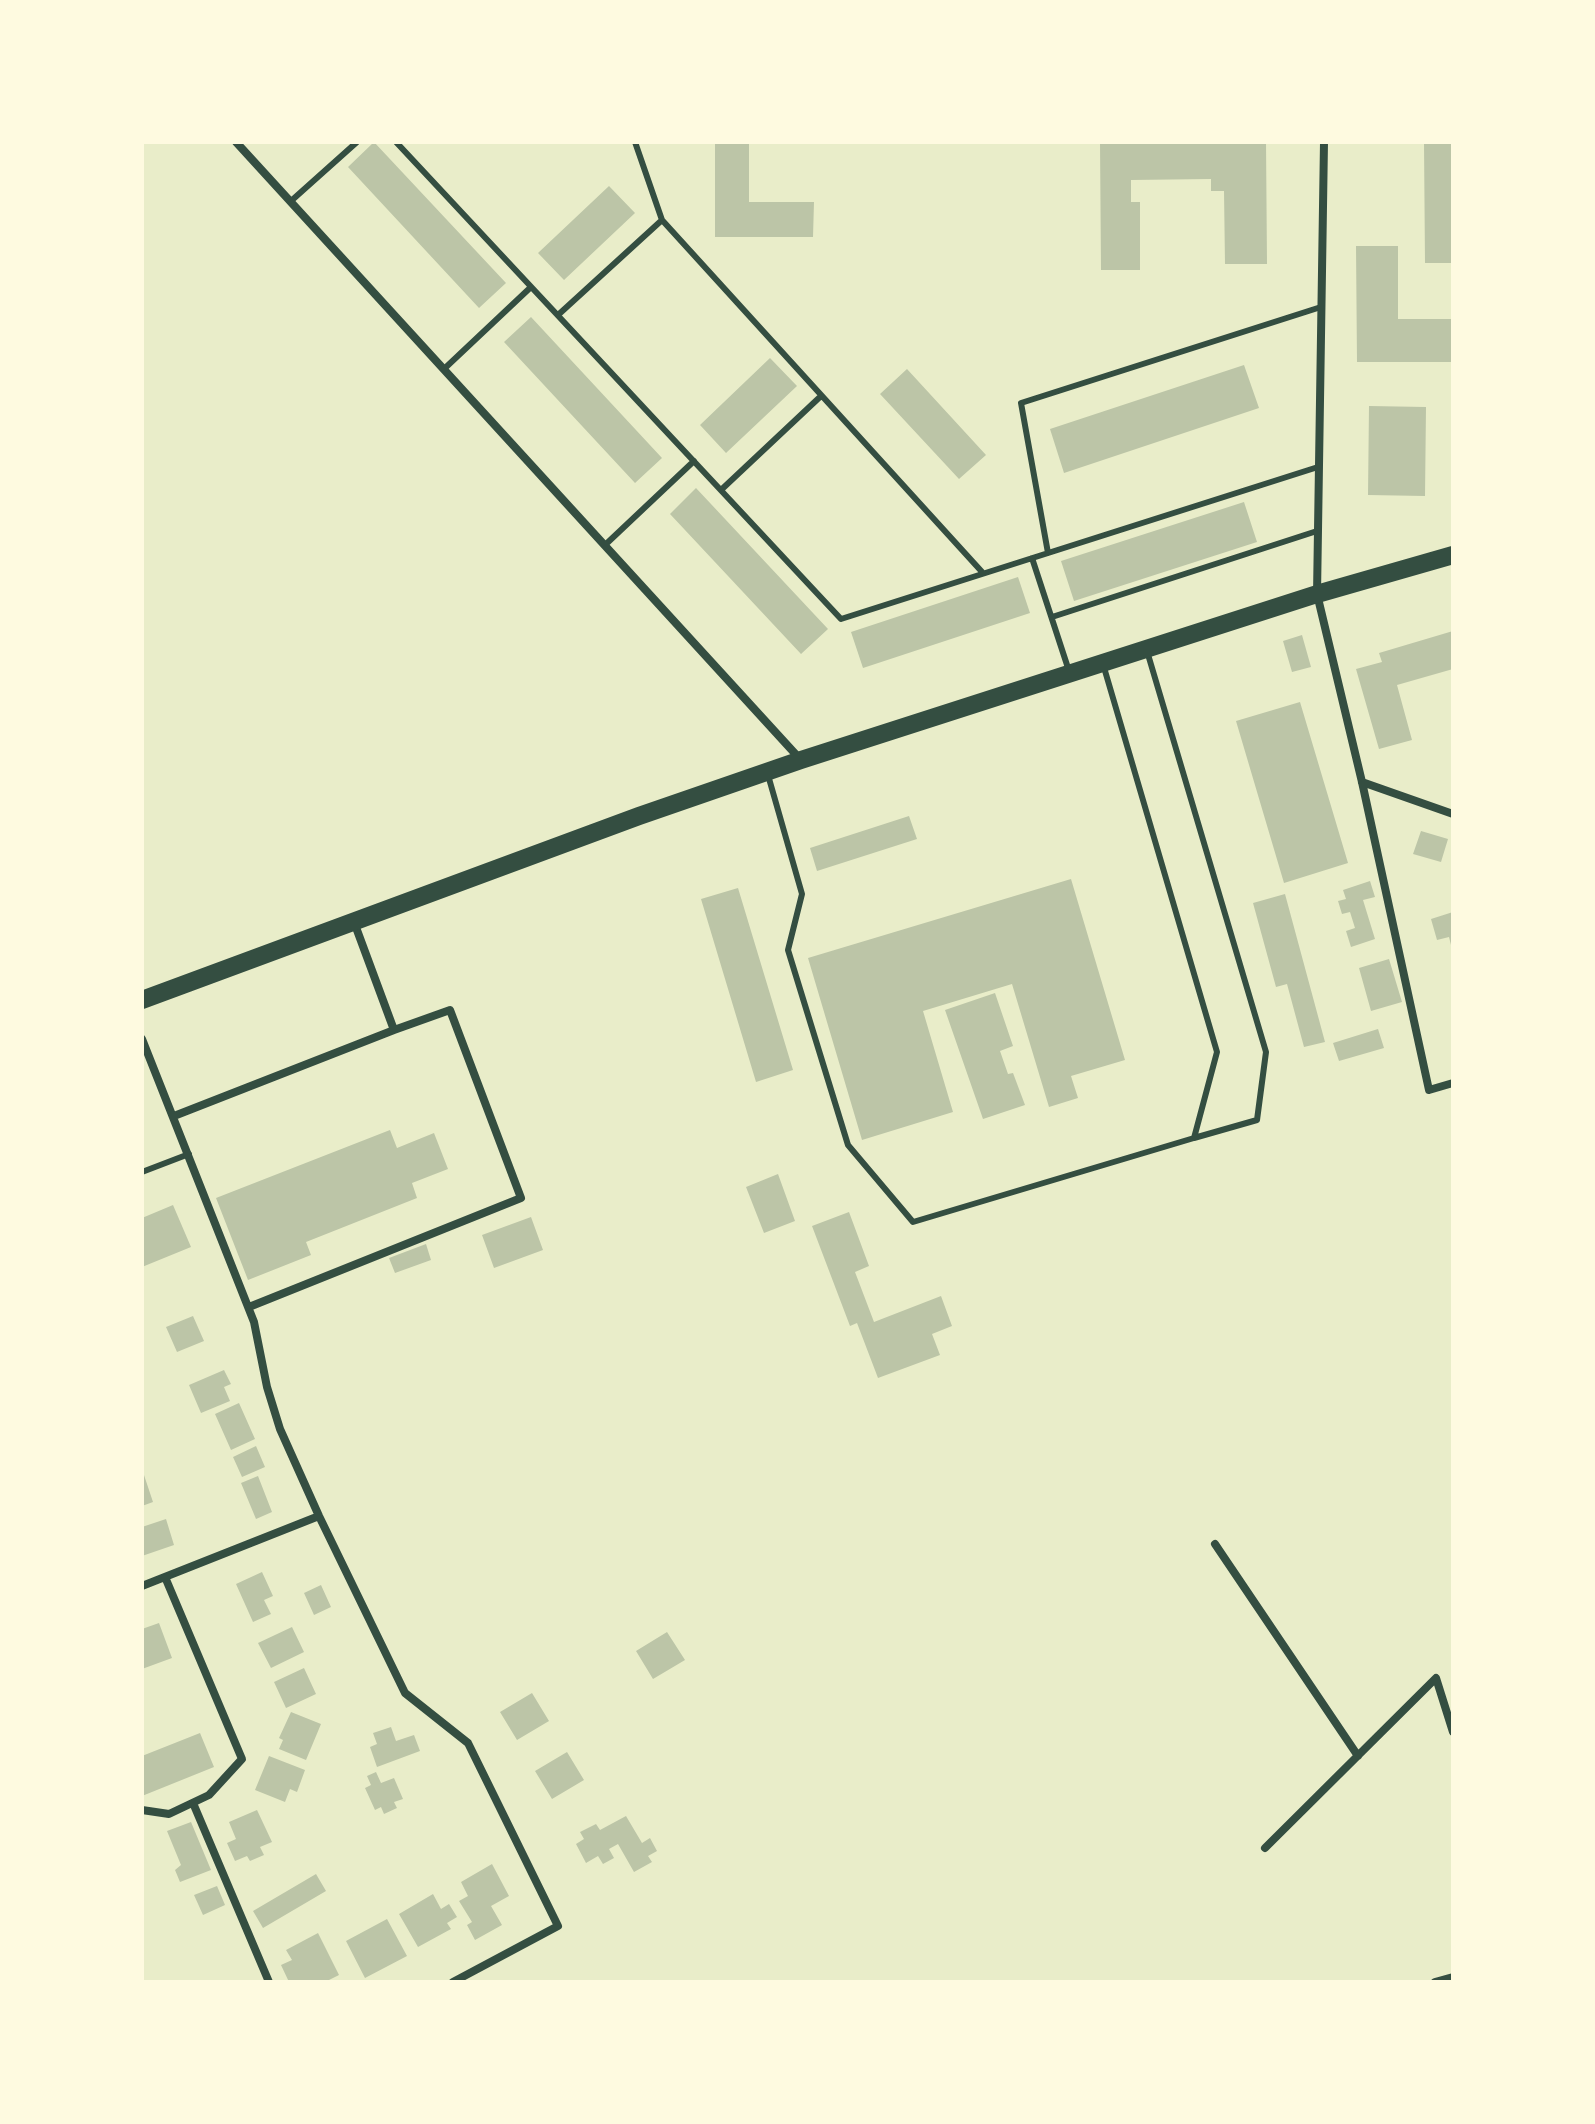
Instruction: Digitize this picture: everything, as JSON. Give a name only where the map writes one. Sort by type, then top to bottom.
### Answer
[{"type":"main road","points":[[142,1000],[801,760],[1317,594],[1453,555]]},
{"type":"street","points":[[236,142],[801,760]]},
{"type":"street","points":[[1324,142],[1317,594],[1362,782],[1429,1090],[1453,1083]]},
{"type":"street","points":[[1362,782],[1453,814]]},
{"type":"street","points":[[354,922],[394,1030]]},
{"type":"street","points":[[174,1116],[450,1010],[521,1198],[249,1307]]},
{"type":"street","points":[[142,1039],[249,1307],[280,1429],[319,1516],[405,1693],[468,1743],[558,1926],[453,1982]]},
{"type":"street","points":[[142,1586],[319,1516]]},
{"type":"street","points":[[1215,1544],[1358,1756]]},
{"type":"street","points":[[142,1810],[169,1814],[209,1795],[242,1759],[165,1577]]},
{"type":"street","points":[[1265,1848],[1436,1678],[1453,1732]]},
{"type":"street","points":[[193,1803],[269,1982]]},
{"type":"street","points":[[1435,1982],[1453,1977]]},
{"type":"lane","points":[[291,201],[357,142]]},
{"type":"lane","points":[[396,142],[841,619],[1318,467]]},
{"type":"lane","points":[[635,142],[662,220],[984,573]]},
{"type":"lane","points":[[558,315],[662,220]]},
{"type":"lane","points":[[444,369],[531,287]]},
{"type":"lane","points":[[1048,553],[1021,403],[1321,307]]},
{"type":"lane","points":[[721,490],[821,396]]},
{"type":"lane","points":[[605,545],[694,461]]},
{"type":"lane","points":[[1052,617],[1317,531]]},
{"type":"lane","points":[[1032,558],[1070,674]]},
{"type":"lane","points":[[767,772],[802,894],[788,950],[848,1145],[913,1222],[1257,1120],[1266,1052],[1146,649]]},
{"type":"lane","points":[[1102,663],[1217,1052],[1194,1138]]},
{"type":"lane","points":[[142,1172],[189,1154]]},
{"type":"building","points":[[374,142],[506,283],[479,308],[348,167]]},
{"type":"building","points":[[715,142],[749,142],[749,202],[814,202],[813,237],[715,237]]},
{"type":"building","points":[[1100,142],[1266,142],[1267,264],[1225,264],[1224,191],[1211,191],[1211,179],[1131,180],[1131,202],[1140,202],[1140,270],[1101,270]]},
{"type":"building","points":[[1424,143],[1453,143],[1453,263],[1425,263]]},
{"type":"building","points":[[609,186],[635,213],[564,280],[538,253]]},
{"type":"building","points":[[1356,246],[1398,246],[1398,319],[1453,319],[1453,362],[1357,362]]},
{"type":"building","points":[[531,317],[662,458],[635,483],[504,342]]},
{"type":"building","points":[[770,358],[797,386],[726,453],[700,425]]},
{"type":"building","points":[[1244,365],[1259,408],[1064,473],[1050,429]]},
{"type":"building","points":[[907,369],[986,455],[959,479],[880,394]]},
{"type":"building","points":[[1369,406],[1426,407],[1425,496],[1368,495]]},
{"type":"building","points":[[696,488],[828,629],[801,654],[670,514]]},
{"type":"building","points":[[1244,502],[1257,542],[1074,601],[1061,561]]},
{"type":"building","points":[[1018,577],[1030,613],[863,668],[851,632]]},
{"type":"building","points":[[1453,631],[1453,669],[1397,685],[1412,740],[1379,749],[1356,669],[1382,662],[1379,653]]},
{"type":"building","points":[[1302,635],[1311,667],[1292,672],[1283,641]]},
{"type":"building","points":[[1300,702],[1348,863],[1284,883],[1236,721]]},
{"type":"building","points":[[909,816],[917,839],[817,871],[810,848]]},
{"type":"building","points":[[1421,831],[1448,839],[1441,862],[1413,854]]},
{"type":"building","points":[[1071,879],[1125,1060],[1071,1076],[1078,1098],[1049,1107],[1012,984],[923,1011],[953,1112],[862,1140],[808,958]]},
{"type":"building","points":[[1370,881],[1375,897],[1363,900],[1375,939],[1351,947],[1346,931],[1355,928],[1350,912],[1342,914],[1338,901],[1346,899],[1343,890]]},
{"type":"building","points":[[738,888],[793,1070],[756,1082],[701,899]]},
{"type":"building","points":[[1285,894],[1325,1042],[1304,1047],[1287,984],[1276,987],[1253,903]]},
{"type":"building","points":[[1453,912],[1452,949],[1449,937],[1437,940],[1431,919]]},
{"type":"building","points":[[1389,959],[1402,1002],[1371,1011],[1359,968]]},
{"type":"building","points":[[995,993],[1013,1046],[1000,1051],[1008,1074],[1013,1073],[1025,1105],[983,1119],[945,1010]]},
{"type":"building","points":[[1378,1029],[1384,1048],[1339,1061],[1333,1043]]},
{"type":"building","points":[[390,1130],[397,1148],[434,1133],[448,1169],[412,1183],[417,1198],[306,1242],[311,1255],[248,1280],[216,1198]]},
{"type":"building","points":[[778,1174],[795,1221],[764,1233],[746,1187]]},
{"type":"building","points":[[173,1205],[191,1247],[142,1267],[142,1218]]},
{"type":"building","points":[[849,1212],[869,1266],[855,1272],[874,1322],[941,1296],[952,1326],[932,1334],[940,1355],[878,1378],[857,1323],[850,1326],[812,1226]]},
{"type":"building","points":[[531,1217],[543,1250],[494,1268],[482,1235]]},
{"type":"building","points":[[426,1244],[431,1260],[395,1273],[389,1258]]},
{"type":"building","points":[[193,1316],[204,1341],[177,1352],[166,1327]]},
{"type":"building","points":[[224,1370],[231,1384],[224,1387],[230,1401],[201,1413],[189,1385]]},
{"type":"building","points":[[239,1403],[255,1439],[231,1450],[215,1414]]},
{"type":"building","points":[[256,1446],[265,1467],[242,1477],[233,1457]]},
{"type":"building","points":[[142,1476],[153,1502],[142,1506]]},
{"type":"building","points":[[258,1476],[272,1512],[256,1519],[241,1483]]},
{"type":"building","points":[[166,1519],[174,1545],[142,1556],[142,1527]]},
{"type":"building","points":[[262,1572],[273,1596],[264,1600],[271,1614],[253,1622],[236,1584]]},
{"type":"building","points":[[321,1585],[331,1607],[314,1615],[304,1593]]},
{"type":"building","points":[[159,1623],[172,1658],[142,1669],[142,1629]]},
{"type":"building","points":[[292,1627],[304,1652],[271,1668],[258,1643]]},
{"type":"building","points":[[667,1632],[685,1660],[653,1679],[636,1651]]},
{"type":"building","points":[[304,1668],[316,1694],[286,1708],[274,1682]]},
{"type":"building","points":[[532,1693],[549,1721],[517,1740],[500,1712]]},
{"type":"building","points":[[291,1712],[321,1724],[306,1760],[279,1749],[283,1740],[279,1738]]},
{"type":"building","points":[[391,1727],[396,1741],[414,1735],[420,1751],[377,1767],[370,1747],[377,1744],[373,1733]]},
{"type":"building","points":[[200,1733],[214,1767],[142,1796],[142,1756]]},
{"type":"building","points":[[567,1752],[584,1780],[552,1799],[535,1771]]},
{"type":"building","points":[[269,1756],[305,1770],[297,1792],[290,1789],[285,1802],[255,1790]]},
{"type":"building","points":[[376,1772],[381,1783],[394,1778],[403,1799],[394,1802],[397,1808],[384,1814],[381,1807],[375,1810],[365,1788],[371,1785],[367,1776]]},
{"type":"building","points":[[257,1810],[272,1842],[260,1847],[264,1855],[250,1861],[247,1856],[235,1861],[227,1843],[236,1839],[229,1822]]},
{"type":"building","points":[[626,1816],[642,1843],[650,1838],[657,1851],[648,1856],[652,1862],[634,1872],[618,1844],[609,1849],[614,1858],[603,1864],[598,1856],[586,1863],[576,1844],[584,1839],[580,1832],[596,1824],[600,1830]]},
{"type":"building","points":[[191,1822],[211,1870],[180,1882],[175,1870],[181,1865],[167,1831]]},
{"type":"building","points":[[492,1864],[509,1896],[491,1906],[502,1925],[475,1940],[467,1925],[472,1922],[459,1901],[468,1896],[461,1882]]},
{"type":"building","points":[[316,1874],[326,1891],[263,1928],[253,1911]]},
{"type":"building","points":[[217,1886],[225,1905],[203,1915],[194,1895]]},
{"type":"building","points":[[433,1894],[441,1909],[449,1904],[457,1917],[447,1923],[451,1929],[418,1947],[399,1914]]},
{"type":"building","points":[[387,1919],[407,1956],[365,1978],[346,1941]]},
{"type":"building","points":[[318,1933],[339,1975],[325,1982],[289,1982],[281,1965],[292,1960],[286,1950]]}]
